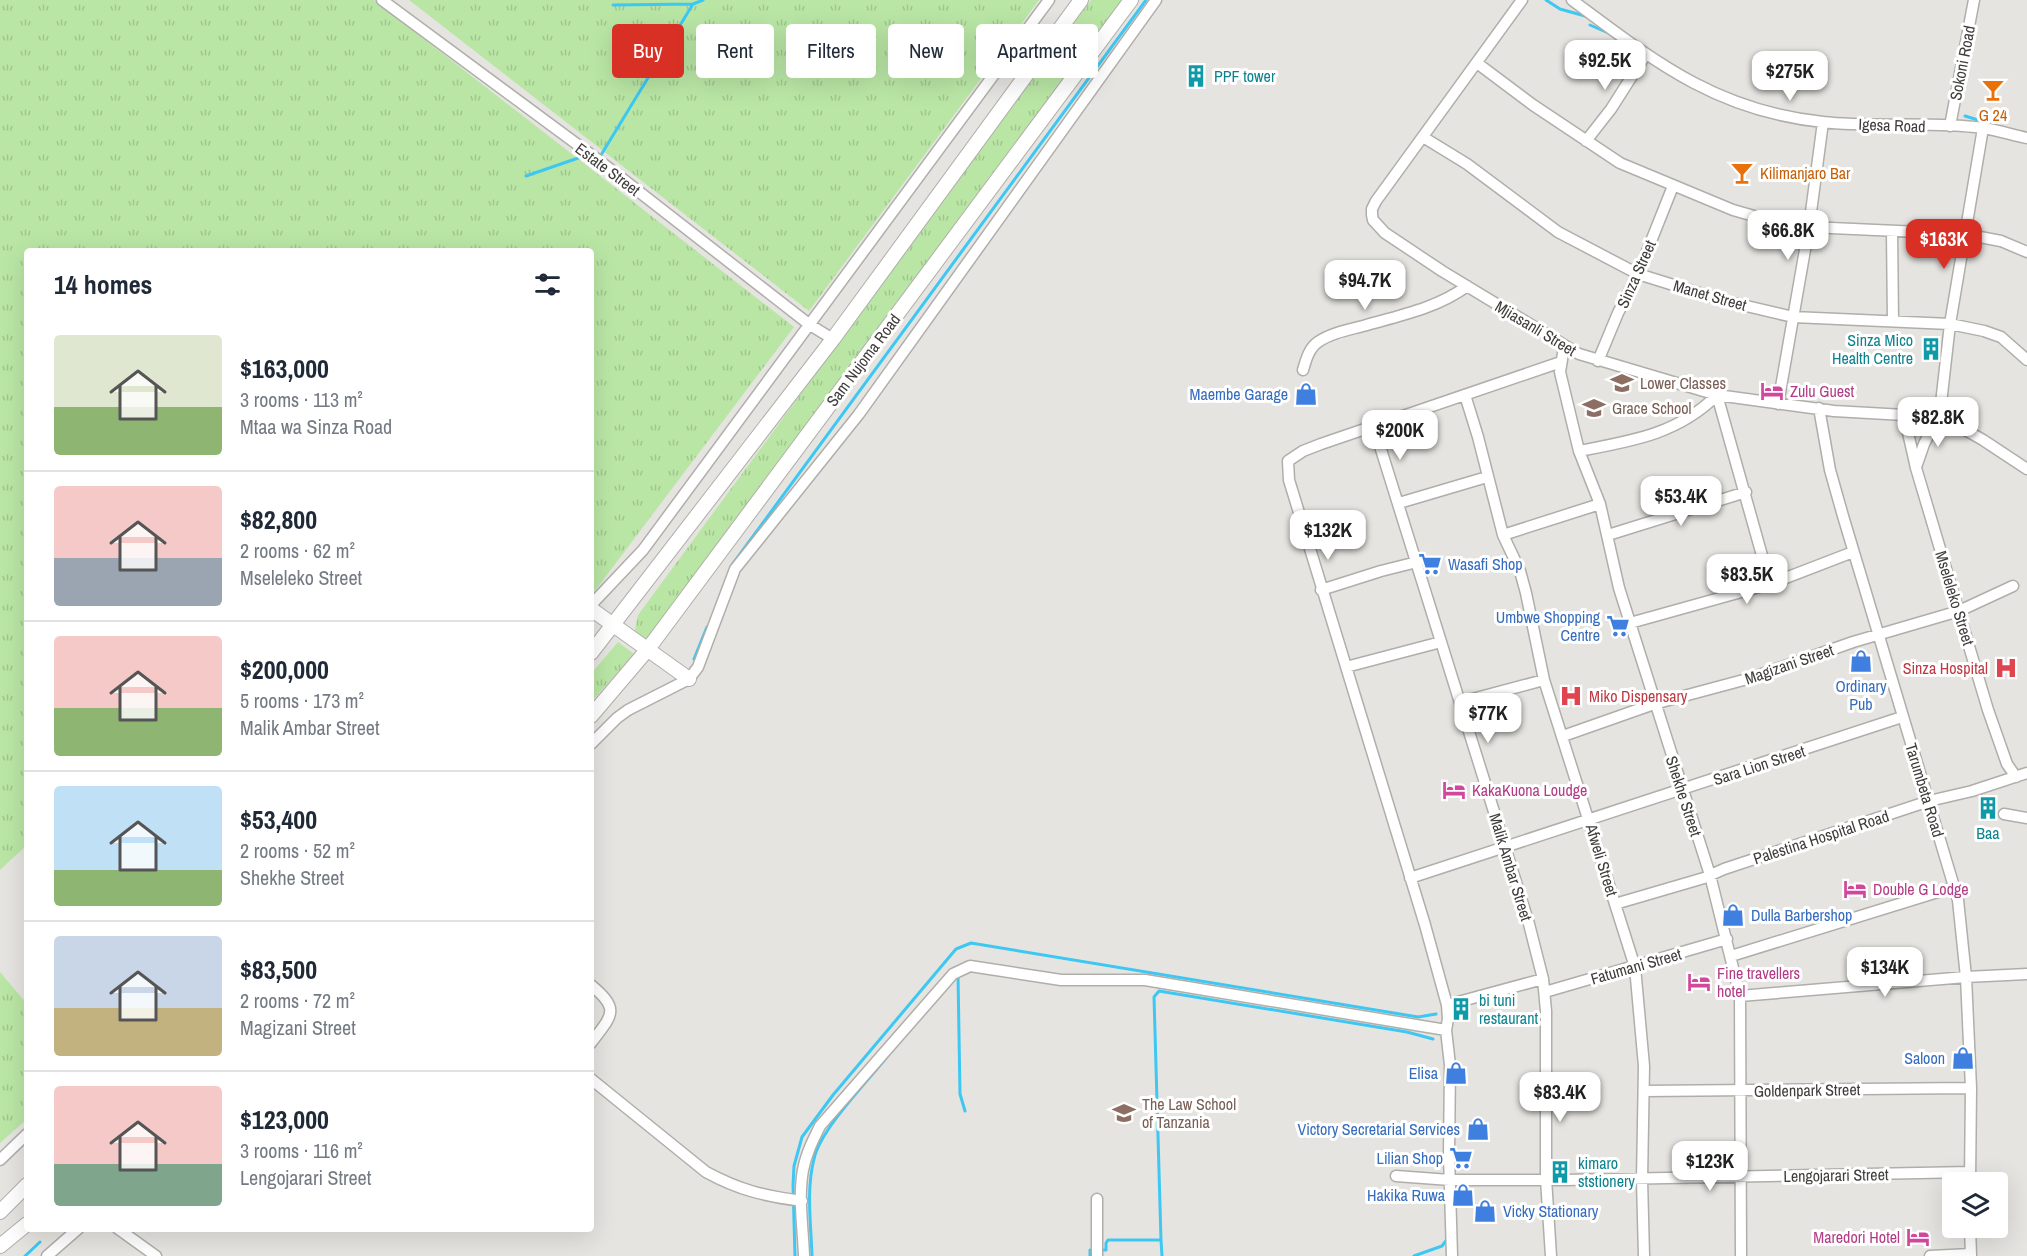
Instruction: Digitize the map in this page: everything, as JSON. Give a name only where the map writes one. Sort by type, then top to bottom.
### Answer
[{"type":"main road","points":[[594,649],[833,339],[1081,0]]},
{"type":"main road","name":"Sam Nujoma Road","points":[[594,712],[648,649],[1131,0]]},
{"type":"main road","points":[[594,609],[689,679]]},
{"type":"main road","points":[[0,1212],[24,1188]]},
{"type":"main road","points":[[0,1246],[24,1226]]},
{"type":"street","name":"Estate Street","points":[[382,0],[597,159],[810,325],[833,339]]},
{"type":"street","points":[[594,604],[643,550],[1050,0]]},
{"type":"street","points":[[594,741],[628,710],[689,679],[698,667],[735,569],[859,414],[1156,0]]},
{"type":"street","points":[[1423,136],[1522,0]]},
{"type":"street","name":"Igesa Road","points":[[1572,0],[1681,77],[1716,95],[1774,114],[1823,122],[1983,128],[2027,138]]},
{"type":"street","name":"Sokoni Road","points":[[1950,126],[1974,0]]},
{"type":"street","points":[[1586,141],[1611,109],[1646,54]]},
{"type":"street","points":[[1477,63],[1620,163],[1733,210],[1768,220],[1809,227],[1964,234],[2001,241],[2027,252]]},
{"type":"street","points":[[1778,404],[1809,227],[1823,122]]},
{"type":"street","points":[[1916,468],[1924,444],[1938,420],[1950,324],[1983,128]]},
{"type":"street","name":"Mjiasanli Street","points":[[1423,136],[1376,201],[1372,209],[1373,220],[1385,233],[1402,245],[1564,346],[1598,361],[1717,395],[1846,412],[1904,415],[1938,420],[1962,428],[2027,469]]},
{"type":"street","name":"Manet Street","points":[[1423,136],[1467,164],[1558,232],[1638,274],[1725,301],[1793,317],[1950,324],[2001,337],[2027,360]]},
{"type":"street","name":"Sinza Street","points":[[1598,361],[1618,313],[1638,274],[1673,186]]},
{"type":"street","points":[[1893,231],[1893,321]]},
{"type":"street","points":[[1303,370],[1312,348],[1318,342],[1348,330],[1435,304],[1467,286]]},
{"type":"street","name":"Shekhe Street","points":[[1564,346],[1560,372],[1579,451],[1600,504],[1619,588],[1710,875],[1740,996],[1741,1256]]},
{"type":"street","points":[[1452,1256],[1450,1065],[1446,1030],[1447,1005],[1288,480],[1288,461],[1303,451],[1561,362]]},
{"type":"street","name":"Afweli Street","points":[[1465,395],[1503,535],[1520,571],[1544,680],[1635,967],[1644,1091],[1642,1180],[1644,1256]]},
{"type":"street","points":[[1579,451],[1674,427],[1701,410],[1717,395],[1770,584]]},
{"type":"street","name":"Tarumbeta Road","points":[[1819,408],[1830,470],[1853,552],[1958,900],[1966,977],[1971,1088],[1970,1172]]},
{"type":"street","name":"Mseleleko Street","points":[[1904,415],[1916,468],[2007,764],[2022,775]]},
{"type":"street","name":"Malik Ambar Street","points":[[1374,427],[1418,562],[1529,924],[1543,979],[1545,992],[1546,1179],[1551,1256]]},
{"type":"street","points":[[1399,503],[1487,477]]},
{"type":"street","points":[[1608,535],[1746,492]]},
{"type":"street","points":[[1503,535],[1600,504]]},
{"type":"street","points":[[1630,622],[1770,584],[1853,552]]},
{"type":"street","points":[[1321,590],[1372,573],[1418,562]]},
{"type":"street","name":"Magizani Street","points":[[1563,736],[1654,704],[1751,678],[1879,634],[1959,611],[2013,586]]},
{"type":"street","points":[[1346,667],[1441,642]]},
{"type":"street","points":[[1461,702],[1544,680]]},
{"type":"street","name":"Sara Lion Street","points":[[1410,878],[1902,717]]},
{"type":"street","name":"Palestina Hospital Road","points":[[1615,904],[1710,875],[1929,801],[1972,791],[2022,775]]},
{"type":"street","points":[[2004,814],[2027,818]]},
{"type":"street","points":[[1731,956],[1954,886]]},
{"type":"street","name":"Fatumani Street","points":[[1545,992],[1727,939]]},
{"type":"street","points":[[804,1256],[802,1171],[811,1143],[820,1126],[959,969],[970,966],[1061,980],[1145,980],[1446,1030]]},
{"type":"street","points":[[1740,996],[2027,974]]},
{"type":"street","points":[[1447,1005],[1543,979]]},
{"type":"street","points":[[594,987],[606,997],[611,1011],[609,1019],[594,1039]]},
{"type":"street","points":[[594,1080],[706,1172],[750,1192],[801,1200]]},
{"type":"street","name":"Goldenpark Street","points":[[1644,1091],[1971,1088]]},
{"type":"street","points":[[0,1160],[24,1137]]},
{"type":"street","name":"Lengojarari Street","points":[[1395,1176],[1450,1180],[1942,1177]]},
{"type":"street","points":[[1096,1256],[1097,1199]]},
{"type":"street","points":[[47,1256],[74,1232]]},
{"type":"street","points":[[123,1232],[156,1256]]},
{"type":"street","points":[[1930,1256],[1971,1255],[1970,1238]]},
{"type":"green space","points":[[0,0],[374,0],[794,327],[594,592],[594,248],[24,248],[24,848],[0,870]]},
{"type":"green space","points":[[409,0],[1039,0],[1021,24],[976,24],[976,78],[981,78],[809,311]]},
{"type":"green space","points":[[1091,0],[1125,0],[1098,36],[1098,24],[1073,24]]},
{"type":"green space","points":[[1034,78],[1067,78],[647,640],[637,639],[635,630],[638,615]]},
{"type":"green space","points":[[618,642],[634,654],[594,699],[594,670]]},
{"type":"green space","points":[[0,972],[24,1000],[24,1122],[0,1143]]},
{"type":"waterway","points":[[613,5],[693,4],[703,0]]},
{"type":"waterway","points":[[732,565],[1146,0]]},
{"type":"waterway","points":[[1546,0],[1560,9],[1585,16]]},
{"type":"waterway","points":[[601,155],[693,4]]},
{"type":"waterway","points":[[1590,25],[1606,32]]},
{"type":"waterway","points":[[1620,56],[1636,66]]},
{"type":"waterway","points":[[1965,116],[1994,125]]},
{"type":"waterway","points":[[526,176],[584,156]]},
{"type":"waterway","points":[[694,659],[707,627]]},
{"type":"waterway","points":[[795,1256],[794,1166],[802,1137],[833,1095],[956,949],[971,943],[1418,1017],[1436,1014]]},
{"type":"waterway","points":[[958,975],[960,1094],[965,1111]]},
{"type":"waterway","points":[[1161,1240],[1154,997],[1159,991],[1407,1032],[1433,1039]]},
{"type":"waterway","points":[[812,1256],[810,1183],[818,1147],[834,1121],[886,1058]]},
{"type":"waterway","points":[[1414,1256],[1442,1246],[1448,1238]]},
{"type":"waterway","points":[[1100,1250],[1106,1250],[1108,1240],[1161,1240],[1162,1256]]},
{"type":"waterway","points":[[25,1256],[40,1242]]},
{"type":"waterway","points":[[1090,1256],[1090,1250],[1094,1250]]},
{"type":"place","name":"PPF tower","points":[[1196,76]]},
{"type":"place","name":"G 24","points":[[1993,90]]},
{"type":"place","name":"Kilimanjaro Bar","points":[[1742,173]]},
{"type":"place","name":"Sinza Mico Health Centre","points":[[1931,349]]},
{"type":"place","name":"Lower Classes","points":[[1622,383]]},
{"type":"place","name":"Zulu Guest","points":[[1772,391]]},
{"type":"place","name":"Maembe Garage","points":[[1306,394]]},
{"type":"place","name":"Grace School","points":[[1594,408]]},
{"type":"place","name":"Wasafi Shop","points":[[1430,564]]},
{"type":"place","name":"Umbwe Shopping Centre","points":[[1618,626]]},
{"type":"place","name":"Ordinary Pub","points":[[1861,661]]},
{"type":"place","name":"Sinza Hospital","points":[[2006,668]]},
{"type":"place","name":"Miko Dispensary","points":[[1571,696]]},
{"type":"place","name":"KakaKuona Loudge","points":[[1454,790]]},
{"type":"place","name":"Baa","points":[[1988,808]]},
{"type":"place","name":"Double G Lodge","points":[[1855,889]]},
{"type":"place","name":"Dulla Barbershop","points":[[1733,915]]},
{"type":"place","name":"Fine travellers hotel","points":[[1699,982]]},
{"type":"place","name":"bi tuni restaurant","points":[[1461,1009]]},
{"type":"place","name":"Saloon","points":[[1963,1058]]},
{"type":"place","name":"Elisa","points":[[1456,1073]]},
{"type":"place","name":"The Law School of Tanzania","points":[[1124,1113]]},
{"type":"place","name":"Victory Secretarial Services","points":[[1478,1129]]},
{"type":"place","name":"Lilian Shop","points":[[1461,1158]]},
{"type":"place","name":"kimaro ststionery","points":[[1560,1172]]},
{"type":"place","name":"Hakika Ruwa","points":[[1463,1195]]},
{"type":"place","name":"Vicky Stationary","points":[[1485,1211]]},
{"type":"place","name":"Maredori Hotel","points":[[1918,1237]]}]
